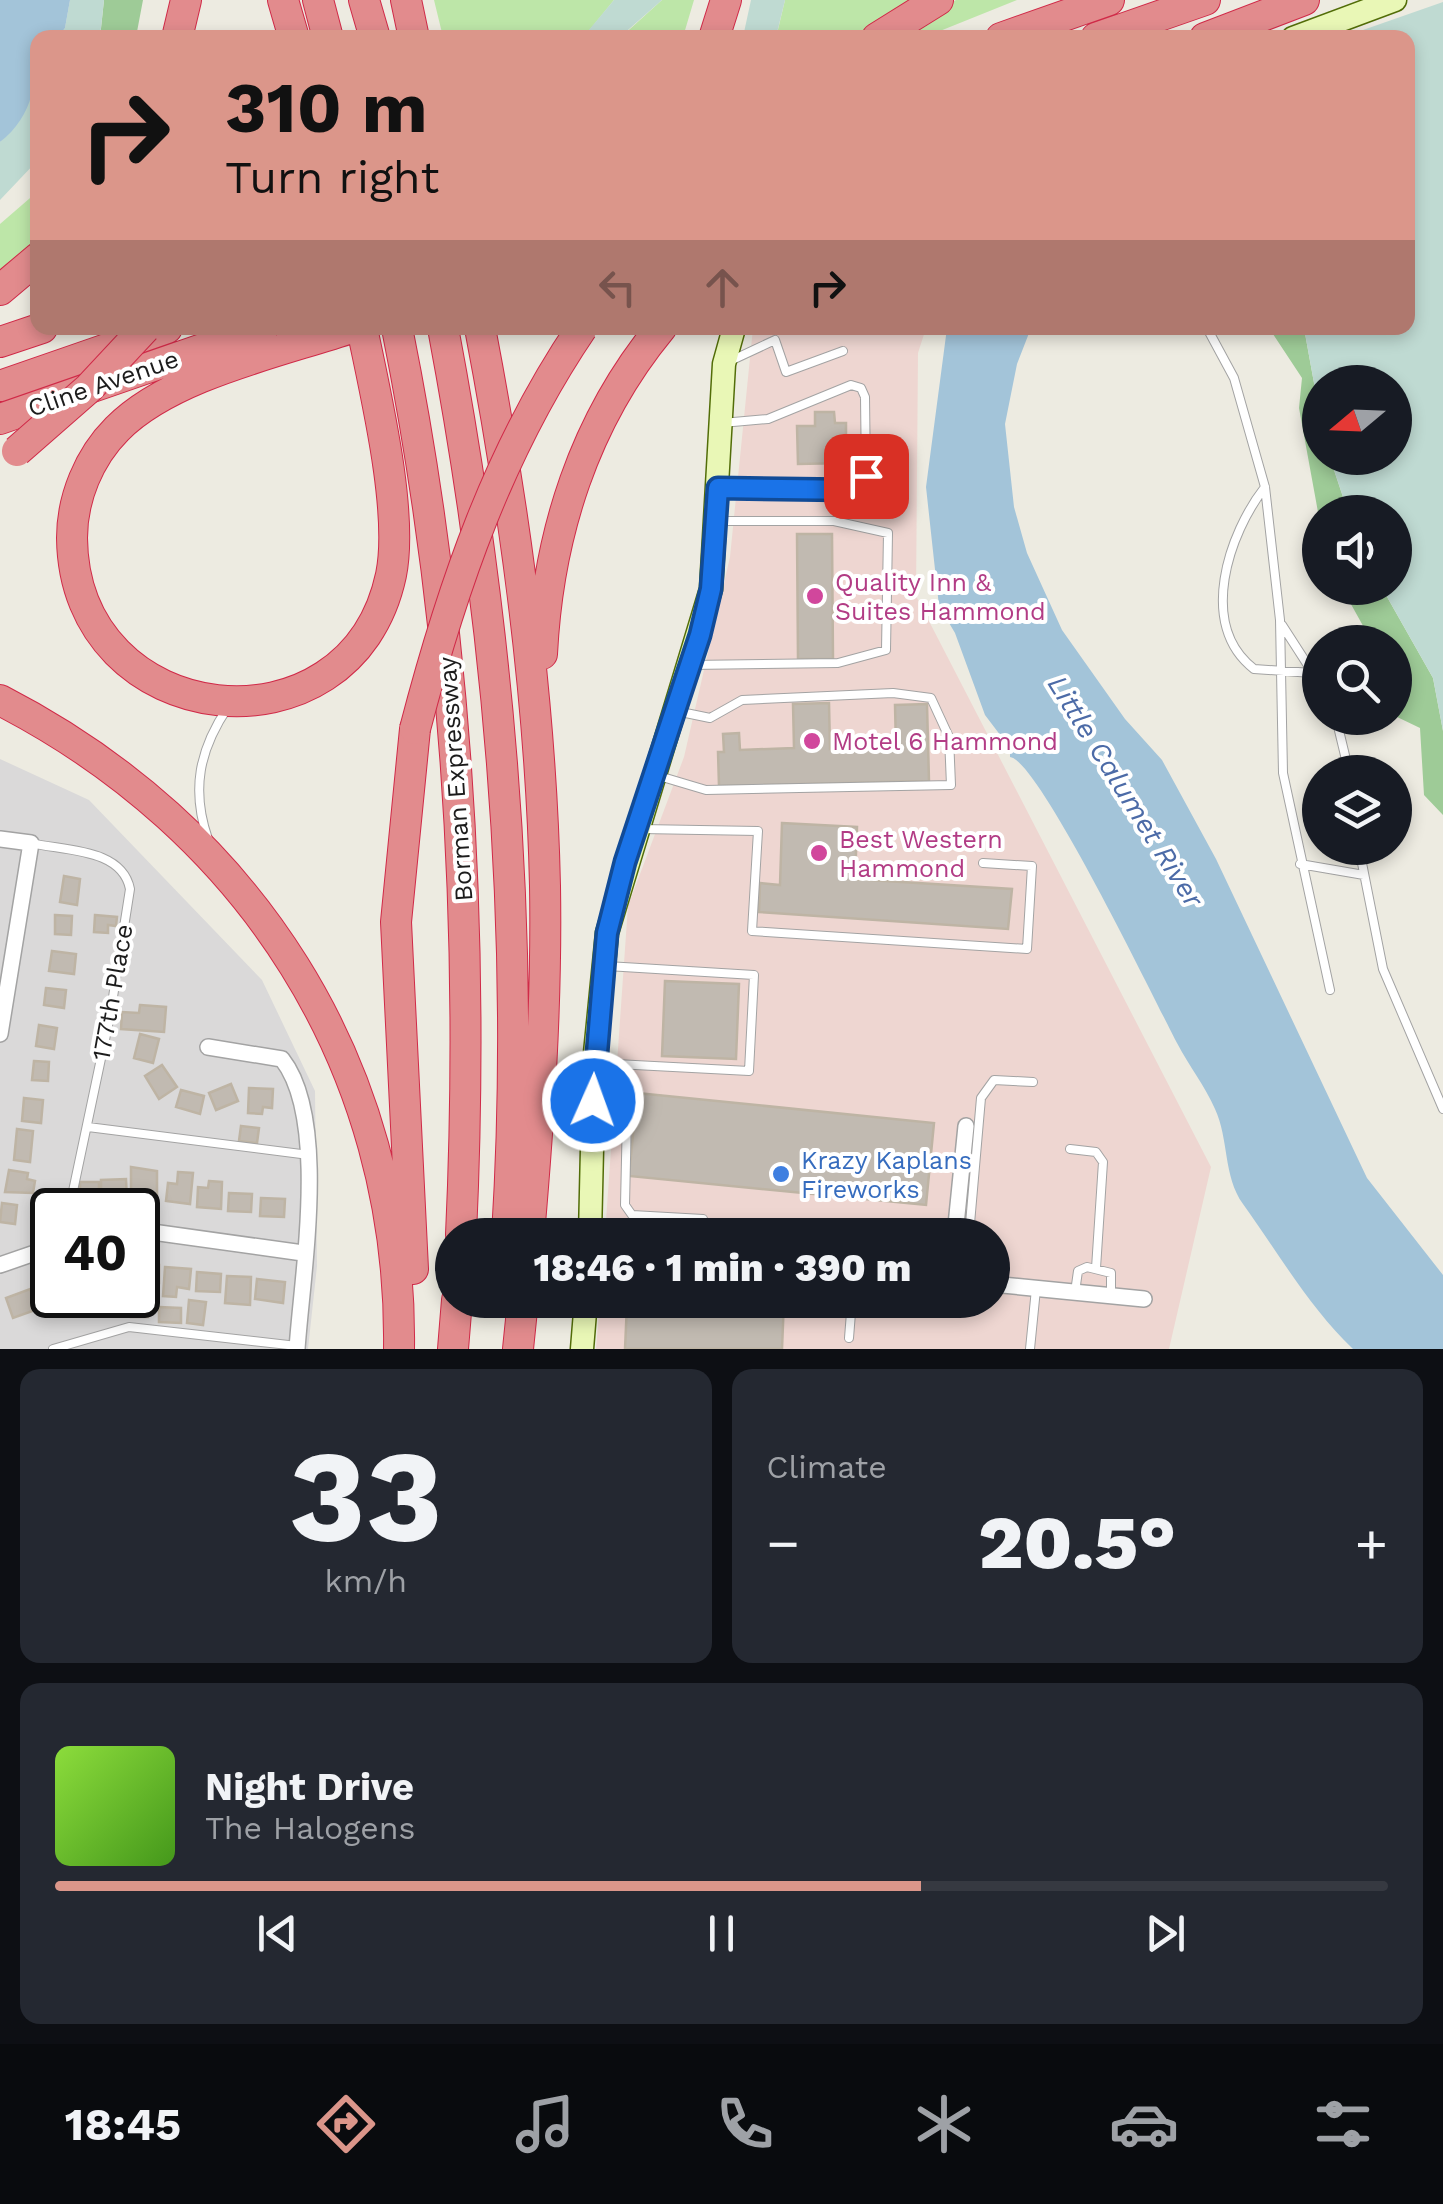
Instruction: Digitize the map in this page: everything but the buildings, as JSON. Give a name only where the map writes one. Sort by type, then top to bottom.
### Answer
[{"type":"highway","points":[[179,30],[186,0]]},
{"type":"highway","points":[[283,0],[293,30]]},
{"type":"highway","points":[[299,30],[309,0]]},
{"type":"highway","points":[[318,0],[326,30]]},
{"type":"highway","points":[[364,0],[373,30]]},
{"type":"highway","points":[[406,0],[412,30]]},
{"type":"highway","points":[[717,30],[726,0]]},
{"type":"highway","points":[[890,30],[938,0]]},
{"type":"highway","points":[[1021,30],[1109,0]]},
{"type":"highway","points":[[1226,30],[1304,0]]},
{"type":"highway","points":[[1119,30],[1191,5]]},
{"type":"highway","points":[[0,290],[30,265]]},
{"type":"highway","points":[[0,342],[30,332]]},
{"type":"highway","points":[[9,457],[89,388],[138,335]]},
{"type":"highway","name":"Cline Avenue","points":[[0,386],[148,335]]},
{"type":"highway","name":"Cline Avenue","points":[[0,419],[243,335]]},
{"type":"highway","points":[[331,335],[179,388],[144,406],[95,456],[79,491],[72,525],[72,561],[95,626],[120,658],[156,684],[192,698],[231,703],[270,698],[325,673],[348,655],[383,602],[395,548],[364,335]]},
{"type":"highway","name":"Borman Expressway","points":[[443,335],[480,559],[503,796],[511,956],[506,1218]]},
{"type":"highway","points":[[481,335],[508,490],[539,762]]},
{"type":"highway","points":[[411,1349],[412,1209],[396,922],[416,728],[442,629],[482,514],[548,382],[578,335]]},
{"type":"highway","points":[[531,1218],[544,1006],[539,762],[545,600],[557,536],[576,474],[608,406],[656,335]]},
{"type":"highway","name":"Borman Expressway","points":[[399,339],[446,643],[460,818],[466,1046],[461,1218]]},
{"type":"highway","points":[[0,700],[113,766],[171,814],[220,866],[297,968],[326,1021],[373,1138],[395,1261],[399,1349]]},
{"type":"highway","points":[[453,1349],[455,1318]]},
{"type":"highway","points":[[499,1349],[501,1318]]},
{"type":"highway","points":[[518,1349],[522,1318]]},
{"type":"street","points":[[1315,30],[1396,0]]},
{"type":"street","points":[[590,1218],[594,1063],[602,966],[614,899],[711,589],[724,364],[732,335]]},
{"type":"street","points":[[0,839],[31,843],[0,1034]]},
{"type":"street","points":[[208,1046],[282,1059],[304,1114],[309,1155],[297,1348]]},
{"type":"street","points":[[957,1218],[966,1126]]},
{"type":"street","points":[[160,1233],[304,1252]]},
{"type":"street","points":[[0,1265],[30,1255]]},
{"type":"street","points":[[1010,1286],[1144,1299]]},
{"type":"street","points":[[582,1349],[585,1318]]},
{"type":"lane","points":[[1211,335],[1234,378],[1265,488],[1280,620],[1283,773],[1330,990]]},
{"type":"lane","points":[[724,364],[775,340],[786,372],[843,351]]},
{"type":"lane","points":[[718,488],[856,490],[866,476],[865,398],[861,388],[851,385],[768,419],[720,423]]},
{"type":"lane","points":[[1265,488],[1236,536],[1223,602],[1229,633],[1247,663],[1261,671],[1302,673]]},
{"type":"lane","points":[[690,666],[838,663],[886,650],[888,533],[834,521],[716,521]]},
{"type":"lane","points":[[1280,620],[1302,656]]},
{"type":"lane","points":[[654,775],[706,790],[950,785],[949,737],[931,698],[893,694],[742,700],[710,718],[676,710]]},
{"type":"lane","points":[[220,866],[206,836],[198,776],[214,728],[231,703]]},
{"type":"lane","points":[[636,829],[758,832],[752,931],[1027,948],[1032,866],[982,863]]},
{"type":"lane","name":"177th Place","points":[[31,843],[109,860],[129,883],[74,1188]]},
{"type":"lane","points":[[1300,864],[1364,875]]},
{"type":"lane","points":[[1362,865],[1383,969],[1443,1109]]},
{"type":"lane","points":[[594,1063],[749,1071],[754,976],[602,966]]},
{"type":"lane","points":[[970,1218],[981,1098],[994,1080],[1033,1082]]},
{"type":"lane","points":[[593,1101],[622,1106],[627,1114],[625,1205],[632,1215],[685,1218]]},
{"type":"lane","points":[[88,1127],[309,1155]]},
{"type":"lane","points":[[1070,1149],[1096,1152],[1103,1162],[1096,1268]]},
{"type":"lane","points":[[1074,1292],[1078,1272],[1096,1268],[1110,1273],[1111,1296]]},
{"type":"lane","points":[[1030,1349],[1036,1289]]},
{"type":"lane","points":[[849,1338],[851,1318]]},
{"type":"lane","points":[[53,1349],[129,1327],[297,1348]]},
{"type":"shaded area","points":[[70,0],[104,0],[101,30],[65,28]]},
{"type":"shaded area","points":[[614,0],[662,0],[628,30],[589,30]]},
{"type":"shaded area","points":[[751,0],[785,0],[778,30],[745,30]]},
{"type":"shaded area","points":[[1443,2],[1443,731],[1433,678],[1412,641],[1412,625],[1403,625],[1392,605],[1412,605],[1412,495],[1342,495],[1336,475],[1412,475],[1412,365],[1311,365],[1305,335],[1415,335],[1415,30],[1363,30]]},
{"type":"shaded area","points":[[30,99],[30,168],[0,200],[0,142],[19,121]]},
{"type":"shaded area","points":[[752,335],[924,335],[918,353],[916,596],[1211,1167],[1169,1349],[596,1349],[599,1318],[1010,1318],[1010,1218],[606,1218],[628,906],[684,757],[730,557]]},
{"type":"shaded area","points":[[0,759],[89,800],[262,980],[315,1091],[317,1266],[308,1349],[0,1349]]},
{"type":"green space","points":[[104,0],[143,0],[137,30],[101,30]]},
{"type":"green space","points":[[434,0],[614,0],[590,30],[441,30]]},
{"type":"green space","points":[[662,0],[694,0],[685,30],[629,30]]},
{"type":"green space","points":[[785,0],[913,0],[866,30],[778,30]]},
{"type":"green space","points":[[956,0],[1017,0],[942,30],[907,30]]},
{"type":"green space","points":[[30,198],[30,247],[0,275],[0,224]]},
{"type":"green space","points":[[1274,335],[1305,335],[1311,365],[1302,365],[1302,378]]},
{"type":"green space","points":[[1302,378],[1302,424],[1299,408]]},
{"type":"green space","points":[[1311,475],[1336,475],[1342,495],[1315,495]]},
{"type":"green space","points":[[1351,605],[1392,605],[1403,625],[1363,625]]},
{"type":"green space","points":[[1412,641],[1433,678],[1443,731],[1443,815],[1424,795],[1420,728],[1412,724]]},
{"type":"water","points":[[0,0],[70,0],[63,30],[30,30],[30,100],[20,120],[0,142]]},
{"type":"water","name":"Little Calumet River","points":[[946,335],[1028,335],[1017,364],[1005,424],[1014,507],[1027,553],[1062,630],[1125,719],[1162,760],[1216,859],[1367,1178],[1443,1275],[1443,1349],[1353,1349],[1322,1315],[1243,1204],[1207,1092],[1177,1043],[1070,838],[1025,769],[1010,757],[1010,748],[985,715],[955,633],[939,606],[926,487]]},
{"type":"place","name":"Quality Inn & Suites Hammond","points":[[815,596]]},
{"type":"place","name":"Motel 6 Hammond","points":[[812,741]]},
{"type":"place","name":"Best Western Hammond","points":[[819,853]]},
{"type":"place","name":"Krazy Kaplans Fireworks","points":[[781,1174]]},
{"type":"route","points":[[593,1101],[598,995],[607,933],[625,862],[700,635],[711,589],[718,488],[856,490],[866,476]]}]
